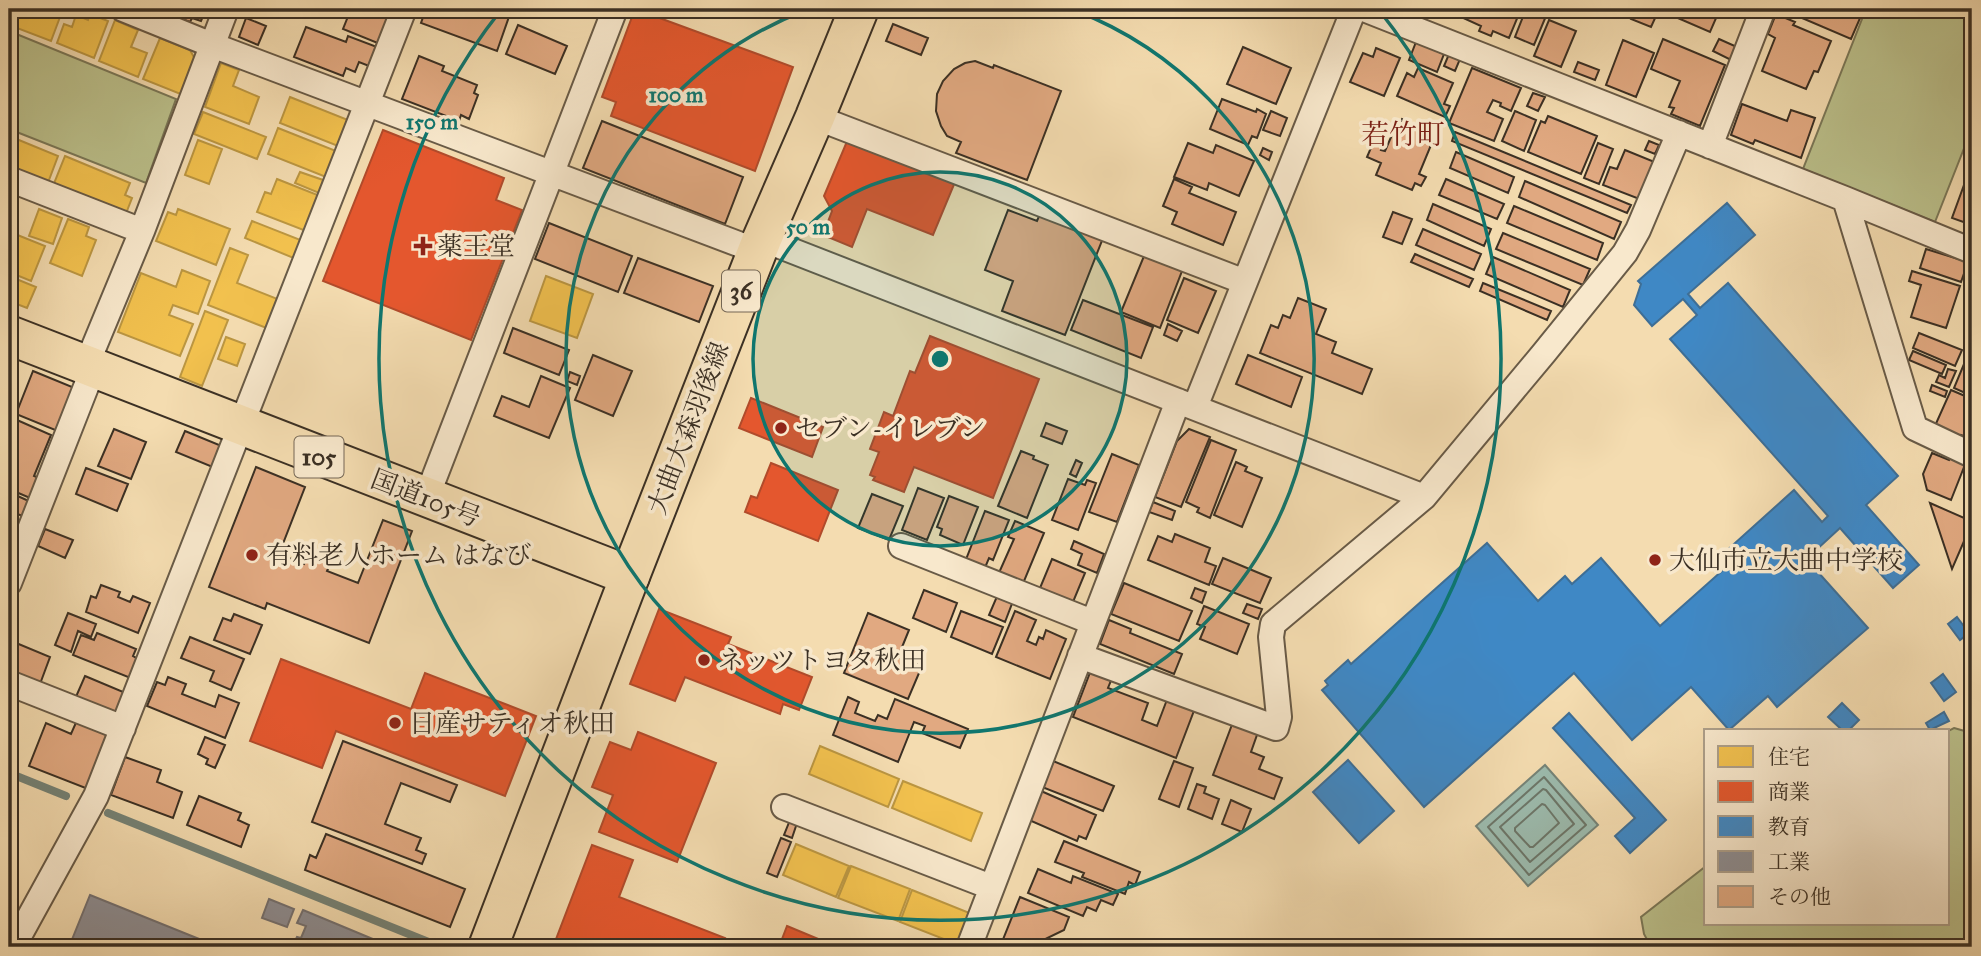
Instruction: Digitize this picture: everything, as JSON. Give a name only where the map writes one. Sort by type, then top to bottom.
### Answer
[{"type":"main road","name":"大曲大森羽後線","points":[[629,576],[760,245],[859,9]]},
{"type":"main road","name":"国道105号","points":[[9,335],[629,576]]},
{"type":"main road","points":[[488,947],[629,576]]},
{"type":"street","points":[[123,9],[367,103],[760,245],[1187,404],[1424,497]]},
{"type":"street","points":[[9,583],[226,9]]},
{"type":"street","points":[[13,947],[96,796],[404,9]]},
{"type":"street","points":[[426,499],[615,9]]},
{"type":"street","points":[[969,947],[1093,622],[1187,404],[1245,282],[1354,9]]},
{"type":"street","points":[[1364,9],[1972,251]]},
{"type":"street","points":[[1710,146],[1763,9]]},
{"type":"street","points":[[815,117],[1245,282]]},
{"type":"street","points":[[1080,656],[1276,728],[1279,717],[1271,637],[1273,624],[1424,497],[1625,253],[1638,230],[1678,133]]},
{"type":"street","points":[[9,180],[142,231]]},
{"type":"street","points":[[1845,199],[1915,428],[1972,455]]},
{"type":"street","points":[[901,546],[1093,622]]},
{"type":"street","points":[[9,683],[123,728]]},
{"type":"street","points":[[784,807],[991,887]]},
{"type":"green space","points":[[1866,9],[1946,9],[1972,19],[1972,128],[1935,222],[1803,169]]},
{"type":"green space","points":[[9,31],[176,99],[146,183],[9,129]]},
{"type":"green space","points":[[1954,728],[1972,733],[1972,947],[1651,947],[1644,934],[1641,917],[1704,868],[1704,925],[1950,925],[1950,730]]},
{"type":"water","points":[[1545,765],[1598,825],[1528,886],[1476,826]]},
{"type":"building: 住宅","points":[[15,9],[63,9],[51,41],[9,25]]},
{"type":"building: 住宅","points":[[90,14],[108,21],[94,58],[57,43],[64,24],[72,27],[76,15],[88,20]]},
{"type":"building: 住宅","points":[[115,20],[138,30],[131,47],[147,53],[138,77],[99,61]]},
{"type":"building: 住宅","points":[[160,38],[190,50],[196,61],[183,95],[143,79]]},
{"type":"building: 住宅","points":[[221,63],[239,70],[233,86],[259,97],[249,124],[205,107]]},
{"type":"building: 住宅","points":[[290,97],[348,120],[338,146],[280,123]]},
{"type":"building: 住宅","points":[[203,112],[266,137],[257,159],[194,134]]},
{"type":"building: 住宅","points":[[278,128],[336,151],[326,177],[268,154]]},
{"type":"building: 住宅","points":[[14,138],[58,156],[46,188],[9,173],[9,151]]},
{"type":"building: 住宅","points":[[198,140],[222,149],[209,184],[185,175]]},
{"type":"building: 住宅","points":[[65,156],[130,183],[125,195],[132,198],[125,216],[53,186]]},
{"type":"building: 住宅","points":[[300,172],[323,180],[319,193],[295,183]]},
{"type":"building: 住宅","points":[[277,179],[320,196],[306,231],[257,212],[265,192],[271,194]]},
{"type":"building: 住宅","points":[[39,209],[62,218],[53,244],[29,236]]},
{"type":"building: 住宅","points":[[178,209],[230,229],[216,265],[156,241],[168,212],[176,215]]},
{"type":"building: 住宅","points":[[68,219],[89,227],[86,236],[96,240],[82,276],[50,263]]},
{"type":"building: 住宅","points":[[252,221],[303,241],[296,259],[245,238]]},
{"type":"building: 住宅","points":[[15,234],[45,246],[31,281],[9,272],[9,250]]},
{"type":"building: 住宅","points":[[230,248],[248,255],[237,283],[280,300],[269,329],[208,305]]},
{"type":"building: 住宅","points":[[182,270],[210,281],[198,314],[173,305],[169,315],[193,324],[180,356],[118,332],[141,273],[176,287]]},
{"type":"building: 住宅","points":[[9,276],[36,287],[27,308],[9,301]]},
{"type":"building: 住宅","points":[[546,276],[593,294],[577,338],[530,321]]},
{"type":"building: 住宅","points":[[205,311],[228,320],[202,386],[180,377]]},
{"type":"building: 住宅","points":[[226,337],[245,344],[237,366],[218,359]]},
{"type":"building: 住宅","points":[[820,746],[899,779],[888,807],[809,774]]},
{"type":"building: 住宅","points":[[903,781],[982,813],[971,841],[892,808]]},
{"type":"building: 住宅","points":[[796,844],[849,866],[836,897],[783,875]]},
{"type":"building: 住宅","points":[[851,866],[910,889],[898,921],[838,898]]},
{"type":"building: 住宅","points":[[912,890],[972,914],[959,945],[900,922]]},
{"type":"building: 商業","points":[[635,9],[793,67],[755,171],[611,116],[616,102],[602,97]]},
{"type":"building: 商業","name":"薬王堂","points":[[383,130],[504,178],[496,200],[522,210],[471,340],[323,281]]},
{"type":"building: 商業","points":[[848,139],[955,182],[933,235],[867,209],[852,247],[823,235],[832,211],[824,196]]},
{"type":"building: 商業","points":[[930,336],[1039,379],[993,498],[914,467],[904,492],[873,480],[875,477],[870,475],[879,452],[870,449],[884,412],[893,416],[910,371],[915,373]]},
{"type":"building: 商業","name":"セブン-イレブン","points":[[751,398],[823,427],[812,457],[739,428]]},
{"type":"building: 商業","points":[[771,463],[838,490],[818,541],[745,512],[751,496],[757,498]]},
{"type":"building: 商業","name":"ネッツトヨタ秋田","points":[[659,609],[731,637],[728,644],[812,677],[799,710],[783,704],[780,714],[685,677],[675,701],[630,684]]},
{"type":"building: 商業","name":"日産サティオ秋田","points":[[281,659],[411,709],[425,673],[536,716],[505,796],[336,731],[322,768],[250,741]]},
{"type":"building: 商業","points":[[638,732],[716,763],[677,862],[599,832],[613,795],[592,787],[610,742],[631,750]]},
{"type":"building: 商業","points":[[592,845],[633,860],[619,897],[725,938],[721,947],[553,947]]},
{"type":"building: 商業","points":[[787,926],[828,943],[826,947],[779,947]]},
{"type":"building: 教育","points":[[1727,203],[1755,235],[1688,294],[1700,308],[1728,283],[1898,476],[1866,505],[1919,565],[1893,588],[1840,528],[1815,551],[1826,563],[1817,571],[1868,628],[1777,707],[1768,696],[1728,729],[1691,687],[1632,740],[1574,673],[1424,807],[1322,690],[1328,685],[1325,681],[1348,660],[1351,664],[1487,543],[1538,601],[1565,576],[1572,584],[1601,558],[1660,626],[1723,570],[1715,561],[1794,490],[1822,522],[1828,516],[1670,339],[1697,315],[1683,299],[1652,326],[1634,305],[1641,284],[1638,281]]},
{"type":"building: 教育","points":[[1957,617],[1969,633],[1960,640],[1948,624]]},
{"type":"building: 教育","points":[[1943,674],[1956,692],[1944,701],[1931,683]]},
{"type":"building: 教育","points":[[1842,703],[1859,720],[1850,729],[1841,729],[1828,717]]},
{"type":"building: 教育","points":[[1944,712],[1949,721],[1932,729],[1926,723]]},
{"type":"building: 教育","points":[[1569,713],[1666,820],[1630,853],[1615,836],[1635,818],[1553,728]]},
{"type":"building: 教育","points":[[1348,760],[1394,811],[1359,843],[1313,792]]},
{"type":"building: 工業","points":[[90,895],[219,947],[69,947]]},
{"type":"building: 工業","points":[[269,899],[294,909],[287,927],[262,918]]},
{"type":"building: 工業","points":[[303,910],[392,947],[292,947],[297,937],[301,938],[306,926],[297,923]]},
{"type":"building: その他","points":[[156,9],[206,9],[201,21],[192,18],[190,22]]},
{"type":"building: その他","points":[[261,9],[287,9],[283,17]]},
{"type":"building: その他","points":[[351,9],[375,9],[391,15],[380,44],[343,29]]},
{"type":"building: その他","points":[[426,9],[511,11],[497,51],[421,23]]},
{"type":"building: その他","points":[[1418,9],[1442,9],[1439,17]]},
{"type":"building: その他","points":[[1521,9],[1509,38],[1493,31],[1491,36],[1479,31],[1481,26],[1448,11]]},
{"type":"building: その他","points":[[1526,9],[1546,16],[1534,45],[1515,37]]},
{"type":"building: その他","points":[[1635,9],[1656,16],[1651,27],[1631,19]]},
{"type":"building: その他","points":[[1657,9],[1720,9],[1710,32]]},
{"type":"building: その他","points":[[1781,9],[1864,9],[1851,39]]},
{"type":"building: その他","points":[[1776,14],[1795,22],[1793,25],[1831,41],[1818,72],[1814,71],[1806,89],[1762,71],[1775,38],[1768,34]]},
{"type":"building: その他","points":[[246,18],[266,26],[258,45],[239,37]]},
{"type":"building: その他","points":[[1549,20],[1576,31],[1561,67],[1534,56]]},
{"type":"building: その他","points":[[893,24],[928,38],[921,55],[886,41]]},
{"type":"building: その他","points":[[518,25],[567,46],[555,74],[506,54]]},
{"type":"building: その他","points":[[306,27],[346,42],[348,36],[377,47],[369,66],[359,62],[355,72],[346,68],[343,76],[294,57]]},
{"type":"building: その他","points":[[1663,39],[1725,65],[1700,126],[1671,114],[1674,108],[1669,107],[1680,81],[1651,69]]},
{"type":"building: その他","points":[[1719,39],[1737,47],[1731,60],[1713,51]]},
{"type":"building: その他","points":[[1623,40],[1654,53],[1636,97],[1606,85]]},
{"type":"building: その他","points":[[1416,42],[1444,54],[1437,72],[1409,60]]},
{"type":"building: その他","points":[[1243,47],[1291,68],[1276,104],[1227,84]]},
{"type":"building: その他","points":[[1376,48],[1400,58],[1384,96],[1350,82],[1363,53],[1373,57]]},
{"type":"building: その他","points":[[1449,54],[1460,59],[1455,71],[1444,66]]},
{"type":"building: その他","points":[[419,56],[444,66],[442,71],[477,85],[474,93],[478,95],[469,119],[461,115],[459,121],[402,99]]},
{"type":"building: その他","points":[[975,61],[993,68],[994,65],[1061,91],[1027,180],[956,153],[961,142],[947,136],[941,126],[936,111],[937,94],[943,81],[954,69]]},
{"type":"building: その他","points":[[1578,62],[1599,70],[1595,80],[1574,72]]},
{"type":"building: その他","points":[[1418,68],[1453,83],[1444,104],[1450,106],[1445,117],[1397,96],[1407,73],[1414,77]]},
{"type":"building: その他","points":[[1472,68],[1521,88],[1511,111],[1493,100],[1487,112],[1503,119],[1494,141],[1449,123]]},
{"type":"building: その他","points":[[1533,93],[1545,97],[1538,111],[1527,106]]},
{"type":"building: その他","points":[[1222,99],[1266,114],[1257,138],[1252,136],[1248,145],[1210,129]]},
{"type":"building: その他","points":[[1742,104],[1787,121],[1791,110],[1815,118],[1801,158],[1755,140],[1753,144],[1731,135]]},
{"type":"building: その他","points":[[1271,111],[1287,118],[1280,136],[1263,130]]},
{"type":"building: その他","points":[[1515,111],[1536,120],[1524,151],[1502,141]]},
{"type":"building: その他","points":[[1548,116],[1597,136],[1581,174],[1528,152],[1541,121],[1545,123]]},
{"type":"building: その他","points":[[1402,119],[1436,133],[1419,174],[1426,177],[1421,186],[1415,183],[1412,190],[1376,175],[1381,163],[1367,157],[1376,136],[1385,140],[1381,150],[1385,151]]},
{"type":"building: その他","points":[[602,121],[743,177],[725,224],[583,168]]},
{"type":"building: その他","points":[[1455,132],[1631,205],[1627,213],[1452,141]]},
{"type":"building: その他","points":[[1649,141],[1659,145],[1655,154],[1645,150]]},
{"type":"building: その他","points":[[1188,143],[1213,153],[1216,145],[1254,161],[1239,196],[1209,183],[1207,190],[1174,177]]},
{"type":"building: その他","points":[[1598,143],[1613,149],[1599,184],[1584,178]]},
{"type":"building: その他","points":[[1263,148],[1272,152],[1269,160],[1260,155]]},
{"type":"building: その他","points":[[1625,150],[1657,163],[1642,200],[1603,185],[1610,167],[1617,169]]},
{"type":"building: その他","points":[[1456,152],[1514,177],[1508,193],[1450,168]]},
{"type":"building: その他","points":[[1972,163],[1972,225],[1952,218]]},
{"type":"building: その他","points":[[1174,179],[1192,187],[1189,193],[1236,212],[1223,245],[1172,224],[1177,212],[1163,206]]},
{"type":"building: その他","points":[[1446,179],[1504,204],[1497,219],[1439,195]]},
{"type":"building: その他","points":[[1525,181],[1621,222],[1614,239],[1519,197]]},
{"type":"building: その他","points":[[1433,204],[1491,229],[1484,246],[1427,220]]},
{"type":"building: その他","points":[[1514,206],[1603,243],[1597,260],[1507,223]]},
{"type":"building: その他","points":[[1008,210],[1037,221],[1040,214],[1103,238],[1065,335],[1002,311],[1013,281],[985,270]]},
{"type":"building: その他","points":[[1393,212],[1412,219],[1402,244],[1383,237]]},
{"type":"building: その他","points":[[549,223],[632,256],[618,292],[535,259]]},
{"type":"building: その他","points":[[1423,229],[1481,254],[1474,270],[1416,245]]},
{"type":"building: その他","points":[[1503,233],[1590,269],[1583,285],[1496,249]]},
{"type":"building: その他","points":[[1926,249],[1968,262],[1961,282],[1920,268]]},
{"type":"building: その他","points":[[1415,254],[1473,279],[1469,287],[1411,262]]},
{"type":"building: その他","points":[[1144,256],[1182,271],[1160,328],[1121,312]]},
{"type":"building: その他","points":[[1493,257],[1570,290],[1563,307],[1486,274]]},
{"type":"building: その他","points":[[638,258],[713,286],[699,322],[624,293]]},
{"type":"building: その他","points":[[1912,271],[1960,286],[1946,328],[1911,317],[1921,285],[1909,281]]},
{"type":"building: その他","points":[[1184,278],[1216,291],[1198,333],[1167,320]]},
{"type":"building: その他","points":[[1483,283],[1551,311],[1547,320],[1480,291]]},
{"type":"building: その他","points":[[1298,298],[1326,309],[1316,334],[1336,342],[1332,353],[1372,369],[1362,394],[1260,353],[1271,325],[1278,328],[1283,315],[1290,318]]},
{"type":"building: その他","points":[[1083,300],[1153,327],[1141,358],[1071,330]]},
{"type":"building: その他","points":[[1168,324],[1182,331],[1177,341],[1164,335]]},
{"type":"building: その他","points":[[513,328],[569,350],[559,375],[504,353]]},
{"type":"building: その他","points":[[1919,333],[1962,350],[1955,366],[1913,348]]},
{"type":"building: その他","points":[[1913,351],[1946,365],[1942,374],[1909,360]]},
{"type":"building: その他","points":[[1969,352],[1972,354],[1972,396],[1954,388]]},
{"type":"building: その他","points":[[593,355],[632,371],[613,416],[575,400]]},
{"type":"building: その他","points":[[1248,355],[1302,377],[1291,407],[1236,384]]},
{"type":"building: その他","points":[[1948,369],[1956,371],[1949,387],[1936,382],[1939,375],[1945,378]]},
{"type":"building: その他","points":[[33,371],[77,389],[60,432],[16,414]]},
{"type":"building: その他","points":[[570,372],[580,376],[577,385],[567,381]]},
{"type":"building: その他","points":[[541,376],[570,388],[549,438],[494,416],[502,396],[529,407]]},
{"type":"building: その他","points":[[1932,385],[1947,391],[1945,397],[1930,391]]},
{"type":"building: その他","points":[[1951,390],[1972,399],[1972,432],[1969,438],[1961,435],[1959,439],[1934,428]]},
{"type":"building: その他","points":[[17,420],[51,435],[34,476],[39,478],[30,498],[9,489],[9,439]]},
{"type":"building: その他","points":[[1046,423],[1067,431],[1062,444],[1041,436]]},
{"type":"building: その他","points":[[114,429],[146,442],[131,479],[98,466]]},
{"type":"building: その他","points":[[1189,429],[1210,437],[1181,507],[1155,497],[1177,441]]},
{"type":"building: その他","points":[[185,431],[224,447],[215,468],[176,452]]},
{"type":"building: その他","points":[[1211,440],[1236,450],[1210,518],[1197,512],[1199,508],[1186,502]]},
{"type":"building: その他","points":[[1021,451],[1048,465],[1027,518],[998,506]]},
{"type":"building: その他","points":[[1932,453],[1949,460],[1951,456],[1966,462],[1951,500],[1927,490],[1923,474]]},
{"type":"building: その他","points":[[1112,454],[1139,465],[1117,522],[1089,512]]},
{"type":"building: その他","points":[[1076,460],[1082,463],[1076,477],[1070,474]]},
{"type":"building: その他","points":[[1236,462],[1247,467],[1245,471],[1262,478],[1242,527],[1214,515]]},
{"type":"building: その他","name":"有料老人ホーム はなび","points":[[256,467],[305,487],[279,554],[304,564],[310,548],[333,557],[327,571],[358,583],[383,520],[412,531],[369,643],[267,603],[265,609],[209,587]]},
{"type":"building: その他","points":[[86,468],[128,484],[117,511],[76,494]]},
{"type":"building: その他","points":[[1068,479],[1085,485],[1087,480],[1096,483],[1078,530],[1052,520]]},
{"type":"building: その他","points":[[918,488],[944,498],[927,540],[902,530]]},
{"type":"building: その他","points":[[11,493],[31,502],[25,517],[15,513],[13,519],[17,521],[9,541],[9,497]]},
{"type":"building: その他","points":[[872,494],[903,506],[889,540],[858,528]]},
{"type":"building: その他","points":[[949,496],[978,507],[963,545],[940,535],[942,529],[937,527]]},
{"type":"building: その他","points":[[1153,502],[1175,511],[1172,520],[1149,512]]},
{"type":"building: その他","points":[[1930,503],[1964,518],[1968,509],[1972,511],[1972,533],[1968,532],[1952,569]]},
{"type":"building: その他","points":[[985,511],[1009,520],[993,560],[989,558],[984,570],[965,562]]},
{"type":"building: その他","points":[[1015,521],[1044,533],[1022,586],[998,575],[1014,539],[1008,537]]},
{"type":"building: その他","points":[[45,529],[73,540],[65,558],[38,546]]},
{"type":"building: その他","points":[[1175,534],[1210,548],[1205,562],[1216,566],[1209,585],[1148,560],[1158,536],[1172,542]]},
{"type":"building: その他","points":[[1074,541],[1104,554],[1097,573],[1078,565],[1082,554],[1071,549]]},
{"type":"building: その他","points":[[1223,558],[1271,578],[1260,603],[1212,584]]},
{"type":"building: その他","points":[[1052,559],[1085,573],[1073,602],[1040,588]]},
{"type":"building: その他","points":[[1124,583],[1192,611],[1179,641],[1111,614]]},
{"type":"building: その他","points":[[101,585],[120,592],[118,597],[130,602],[133,596],[150,603],[138,633],[86,612],[91,596],[96,598]]},
{"type":"building: その他","points":[[1195,588],[1206,592],[1202,603],[1191,598]]},
{"type":"building: その他","points":[[924,590],[957,603],[946,632],[913,618]]},
{"type":"building: その他","points":[[998,594],[1013,601],[1005,622],[989,615]]},
{"type":"building: その他","points":[[1247,604],[1262,609],[1258,619],[1243,613]]},
{"type":"building: その他","points":[[1204,606],[1249,624],[1237,654],[1200,639],[1205,627],[1197,624]]},
{"type":"building: その他","points":[[961,611],[1003,627],[992,654],[951,637]]},
{"type":"building: その他","points":[[1015,611],[1036,620],[1027,641],[1036,645],[1039,637],[1043,639],[1046,630],[1066,639],[1050,679],[996,657]]},
{"type":"building: その他","points":[[68,613],[96,624],[91,637],[78,631],[71,652],[55,645]]},
{"type":"building: その他","points":[[868,613],[909,630],[898,657],[922,666],[908,699],[844,673]]},
{"type":"building: その他","points":[[234,614],[262,625],[250,654],[214,640],[223,618],[231,621]]},
{"type":"building: その他","points":[[1109,620],[1131,629],[1130,633],[1182,654],[1174,674],[1100,644]]},
{"type":"building: その他","points":[[97,633],[136,649],[133,656],[140,660],[133,679],[73,655],[81,635],[94,640]]},
{"type":"building: その他","points":[[190,637],[244,659],[231,690],[210,681],[214,671],[181,658]]},
{"type":"building: その他","points":[[9,640],[50,657],[40,684],[9,672]]},
{"type":"building: その他","points":[[1091,670],[1112,678],[1108,688],[1148,703],[1142,720],[1157,726],[1168,697],[1195,708],[1176,758],[1073,717]]},
{"type":"building: その他","points":[[85,676],[128,694],[119,717],[75,699]]},
{"type":"building: その他","points":[[168,677],[186,684],[182,694],[215,707],[219,695],[239,703],[225,738],[147,706],[157,682],[165,685]]},
{"type":"building: その他","points":[[848,697],[859,702],[855,713],[875,721],[878,715],[887,719],[895,699],[968,729],[960,748],[922,733],[925,726],[914,722],[898,762],[833,735]]},
{"type":"building: その他","points":[[78,718],[111,731],[88,789],[29,766],[46,723],[71,734]]},
{"type":"building: その他","points":[[1233,722],[1258,732],[1251,752],[1264,757],[1259,769],[1282,778],[1274,799],[1213,775]]},
{"type":"building: その他","points":[[205,737],[225,745],[215,768],[206,764],[208,759],[198,754]]},
{"type":"building: その他","points":[[343,741],[457,785],[450,802],[401,783],[385,824],[421,838],[416,850],[426,854],[422,864],[312,822]]},
{"type":"building: その他","points":[[125,757],[161,770],[157,782],[182,792],[173,818],[111,795]]},
{"type":"building: その他","points":[[1053,761],[1114,786],[1103,811],[1042,787]]},
{"type":"building: その他","points":[[1174,761],[1193,768],[1179,807],[1159,799]]},
{"type":"building: その他","points":[[1197,784],[1206,787],[1204,793],[1219,799],[1212,819],[1188,809]]},
{"type":"building: その他","points":[[1041,791],[1096,815],[1086,839],[1079,836],[1077,841],[1029,820]]},
{"type":"building: その他","points":[[199,796],[241,813],[238,820],[249,825],[241,847],[187,825]]},
{"type":"building: その他","points":[[1231,800],[1251,809],[1242,832],[1222,824]]},
{"type":"building: その他","points":[[790,820],[797,823],[792,838],[784,835]]},
{"type":"building: その他","points":[[326,834],[465,889],[450,927],[305,870],[310,855],[316,858]]},
{"type":"building: その他","points":[[781,838],[791,842],[777,877],[767,873]]},
{"type":"building: その他","points":[[1064,841],[1140,872],[1135,885],[1129,882],[1125,894],[1082,877],[1084,873],[1055,862]]},
{"type":"building: その他","points":[[1038,869],[1071,883],[1073,876],[1118,894],[1113,905],[1101,900],[1096,911],[1087,907],[1083,916],[1028,893]]},
{"type":"building: その他","points":[[1020,897],[1069,917],[1064,930],[1029,947],[1000,947]]},
{"type":"waterway","points":[[9,773],[66,796]]},
{"type":"waterway","points":[[108,813],[441,947]]},
{"type":"place","name":"薬王堂","points":[[423,246]]},
{"type":"place","name":"セブン-イレブン","points":[[781,428]]},
{"type":"place","name":"有料老人ホーム はなび","points":[[252,555]]},
{"type":"place","name":"大仙市立大曲中学校","points":[[1655,560]]},
{"type":"place","name":"ネッツトヨタ秋田","points":[[704,660]]},
{"type":"place","name":"日産サティオ秋田","points":[[395,723]]},
{"type":"district","name":"若竹町","points":[[1403,134]]}]
